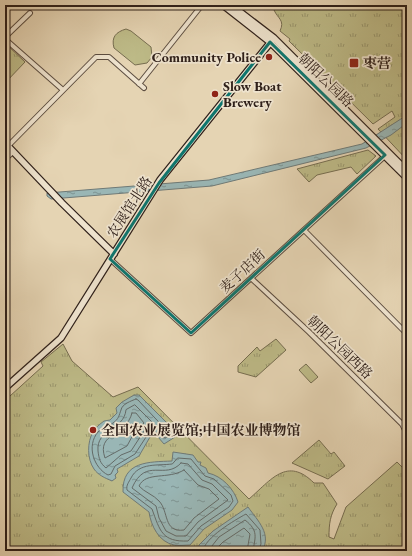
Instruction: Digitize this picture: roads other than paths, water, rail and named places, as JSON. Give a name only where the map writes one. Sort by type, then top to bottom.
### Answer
[{"type":"street","points":[[140,84],[202,5]]},
{"type":"street","name":"朝阳公园路","points":[[223,5],[272,40]]},
{"type":"street","name":"朝阳公园路","points":[[231,5],[272,40],[407,171]]},
{"type":"street","points":[[30,13],[5,38],[63,90]]},
{"type":"street","name":"农展馆北路","points":[[5,388],[61,338],[159,183],[272,40]]},
{"type":"street","points":[[114,254],[60,202],[7,144],[96,57],[109,57],[144,88]]},
{"type":"street","points":[[5,159],[13,152]]},
{"type":"street","name":"朝阳公园路","points":[[387,153],[407,178]]},
{"type":"street","name":"麦子店街","points":[[110,260],[191,333],[252,279],[387,153]]},
{"type":"street","points":[[304,230],[407,334]]},
{"type":"street","name":"朝阳公园西路","points":[[252,279],[309,332],[402,424],[407,434]]},
{"type":"water","points":[[407,115],[407,123],[391,135],[366,148],[212,186],[51,199],[47,196],[47,193],[209,180],[362,144]]},
{"type":"water","points":[[134,395],[139,395],[176,432],[175,437],[164,444],[158,437],[153,435],[150,437],[139,456],[117,469],[118,472],[115,475],[116,478],[112,481],[100,475],[92,465],[89,456],[91,436],[96,428],[104,421],[110,420],[117,413],[116,408],[122,402]]},
{"type":"water","points":[[173,452],[193,455],[198,462],[201,462],[200,465],[206,468],[208,473],[218,477],[227,484],[234,492],[238,502],[232,510],[204,529],[190,545],[174,545],[164,541],[154,528],[149,512],[123,492],[127,474],[132,469],[138,465],[146,463],[172,461]]},
{"type":"water","points":[[248,507],[265,533],[265,545],[262,551],[199,551],[199,545],[213,531]]},
{"type":"place","name":"Community Police","points":[[269,57]]},
{"type":"place","name":"枣营","points":[[354,63]]},
{"type":"place","name":"Slow Boat Brewery","points":[[215,94]]},
{"type":"place","name":"全国农业展览馆;中国农业博物馆","points":[[93,430]]}]
